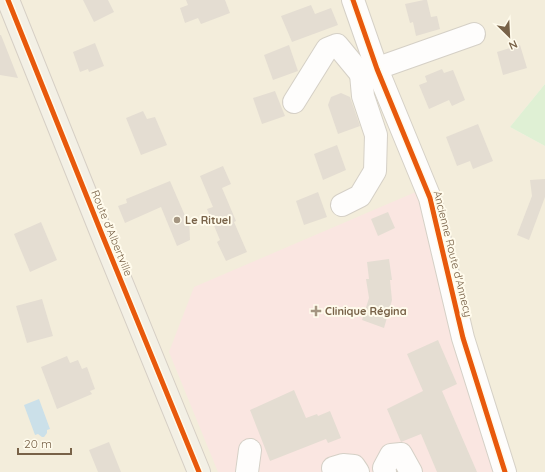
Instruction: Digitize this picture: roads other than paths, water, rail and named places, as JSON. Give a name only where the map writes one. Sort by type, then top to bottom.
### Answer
[{"type":"main road","name":"Route d'Albertville","points":[[8,0],[200,472]]},
{"type":"street","name":"Ancienne Route d'Annecy","points":[[353,0],[369,71],[430,198],[463,338],[505,472]]},
{"type":"street","points":[[369,71],[474,34]]},
{"type":"street","points":[[294,102],[327,49],[337,44],[369,71]]},
{"type":"street","points":[[342,205],[360,196],[374,171],[376,135],[363,96],[369,71]]},
{"type":"street","points":[[248,472],[250,450]]},
{"type":"street","points":[[385,472],[384,468],[391,455],[401,454],[411,472]]},
{"type":"street","points":[[334,472],[333,468],[343,465],[354,466],[358,472]]},
{"type":"water","points":[[39,399],[50,429],[47,430],[44,437],[38,434],[35,435],[24,405]]},
{"type":"place","name":"Le Rituel","points":[[177,220]]},
{"type":"place","name":"Clinique Régina","points":[[316,311]]}]
